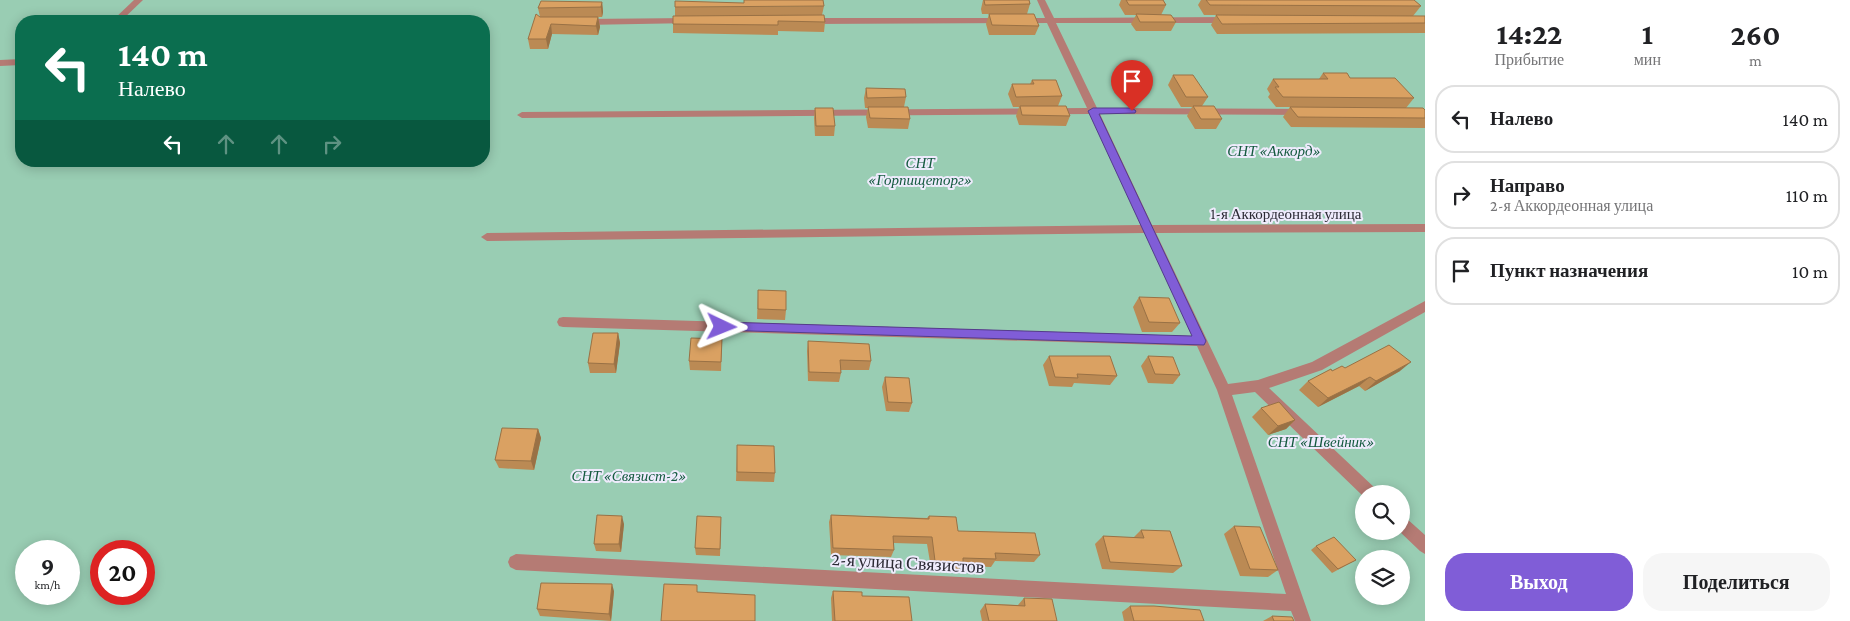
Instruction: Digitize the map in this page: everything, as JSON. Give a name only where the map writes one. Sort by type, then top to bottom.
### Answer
[{"type":"street","points":[[123,15],[139,0]]},
{"type":"street","points":[[1041,0],[1224,390],[1303,621]]},
{"type":"street","points":[[801,21],[1238,20]]},
{"type":"street","points":[[572,22],[701,21]]},
{"type":"street","points":[[0,63],[15,62]]},
{"type":"street","points":[[522,115],[1093,111],[1318,112]]},
{"type":"street","name":"1-я Аккордеонная улица","points":[[487,238],[1148,229],[1425,228]]},
{"type":"street","points":[[1224,390],[1258,386],[1317,366],[1425,306]]},
{"type":"street","points":[[563,322],[1200,341]]},
{"type":"street","points":[[1258,386],[1362,485]]},
{"type":"street","points":[[1410,532],[1425,546]]},
{"type":"street","name":"2-я улица Связистов","points":[[516,562],[1298,603]]},
{"type":"green space","points":[[0,0],[1425,0],[1425,621],[0,621]]},
{"type":"building","points":[[744,0],[823,0],[824,6],[675,7],[675,1],[744,3]]},
{"type":"building","points":[[984,0],[1029,0],[1030,4],[985,5]]},
{"type":"building","points":[[1126,0],[1163,0],[1166,5],[1129,5]]},
{"type":"building","points":[[1206,0],[1414,0],[1421,6],[1210,5]]},
{"type":"building","points":[[541,1],[602,2],[601,7],[538,8]]},
{"type":"building","points":[[536,14],[540,17],[598,17],[596,26],[551,24],[546,39],[528,39]]},
{"type":"building","points":[[989,14],[1034,14],[1039,26],[992,25]]},
{"type":"building","points":[[1136,14],[1171,15],[1176,22],[1140,22]]},
{"type":"building","points":[[824,15],[825,22],[778,21],[778,25],[673,24],[673,16]]},
{"type":"building","points":[[1216,15],[1425,16],[1425,23],[1222,24]]},
{"type":"building","points":[[1323,73],[1347,73],[1350,78],[1395,78],[1414,98],[1283,97],[1275,87],[1279,87],[1273,79],[1328,79]]},
{"type":"building","points":[[1173,75],[1193,75],[1208,97],[1186,97]]},
{"type":"building","points":[[1032,80],[1056,80],[1062,96],[1016,97],[1012,84],[1034,84]]},
{"type":"building","points":[[866,88],[905,89],[906,97],[867,98]]},
{"type":"building","points":[[1020,106],[1066,106],[1070,116],[1022,115]]},
{"type":"building","points":[[1193,106],[1214,106],[1222,119],[1201,119]]},
{"type":"building","points":[[868,107],[908,107],[910,119],[870,118]]},
{"type":"building","points":[[1290,107],[1423,108],[1425,110],[1425,118],[1298,117]]},
{"type":"building","points":[[815,108],[833,108],[835,126],[816,126]]},
{"type":"building","points":[[758,290],[786,291],[786,310],[758,309]]},
{"type":"building","points":[[1139,297],[1169,298],[1180,323],[1149,322]]},
{"type":"building","points":[[593,333],[618,333],[614,364],[588,363]]},
{"type":"building","points":[[691,338],[722,339],[721,362],[689,361]]},
{"type":"building","points":[[808,341],[869,344],[871,361],[840,360],[841,373],[809,372]]},
{"type":"building","points":[[1389,345],[1411,362],[1376,381],[1370,377],[1328,398],[1308,381],[1331,369],[1332,371],[1342,366],[1345,368]]},
{"type":"building","points":[[1049,356],[1110,356],[1117,376],[1077,374],[1078,378],[1055,377]]},
{"type":"building","points":[[1148,356],[1173,357],[1180,375],[1155,374]]},
{"type":"building","points":[[885,377],[909,378],[912,403],[888,402]]},
{"type":"building","points":[[1279,402],[1295,420],[1278,426],[1261,408]]},
{"type":"building","points":[[502,428],[538,429],[531,461],[495,460]]},
{"type":"building","points":[[737,445],[774,446],[775,473],[737,472]]},
{"type":"building","points":[[597,515],[622,516],[619,544],[594,544]]},
{"type":"building","points":[[831,515],[929,519],[929,516],[956,517],[958,531],[1035,533],[1040,555],[995,553],[996,559],[963,558],[963,562],[935,561],[932,537],[893,536],[894,550],[833,548]]},
{"type":"building","points":[[697,516],[721,517],[720,549],[695,548]]},
{"type":"building","points":[[1234,526],[1260,527],[1278,570],[1250,569]]},
{"type":"building","points":[[1141,530],[1170,531],[1182,566],[1110,562],[1103,536],[1144,538]]},
{"type":"building","points":[[1334,537],[1355,560],[1338,569],[1316,546]]},
{"type":"building","points":[[541,583],[612,584],[609,614],[537,609]]},
{"type":"building","points":[[664,584],[697,585],[697,592],[755,595],[755,621],[661,621]]},
{"type":"building","points":[[833,591],[862,592],[862,596],[909,597],[912,621],[835,621]]},
{"type":"building","points":[[1024,598],[1052,599],[1057,621],[989,621],[985,604],[1025,606]]},
{"type":"building","points":[[1130,606],[1200,610],[1204,621],[1134,621]]},
{"type":"building","points":[[1272,616],[1292,617],[1294,621],[1274,621]]},
{"type":"route","points":[[722,327],[1200,341],[1093,111],[1132,111]]},
{"type":"park label","name":"СНТ «Аккорд»","points":[[1274,151]]},
{"type":"park label","name":"СНТ «Горпищеторг»","points":[[920,172]]},
{"type":"park label","name":"СНТ «Швейник»","points":[[1321,442]]},
{"type":"park label","name":"СНТ «Связист-2»","points":[[629,476]]}]
